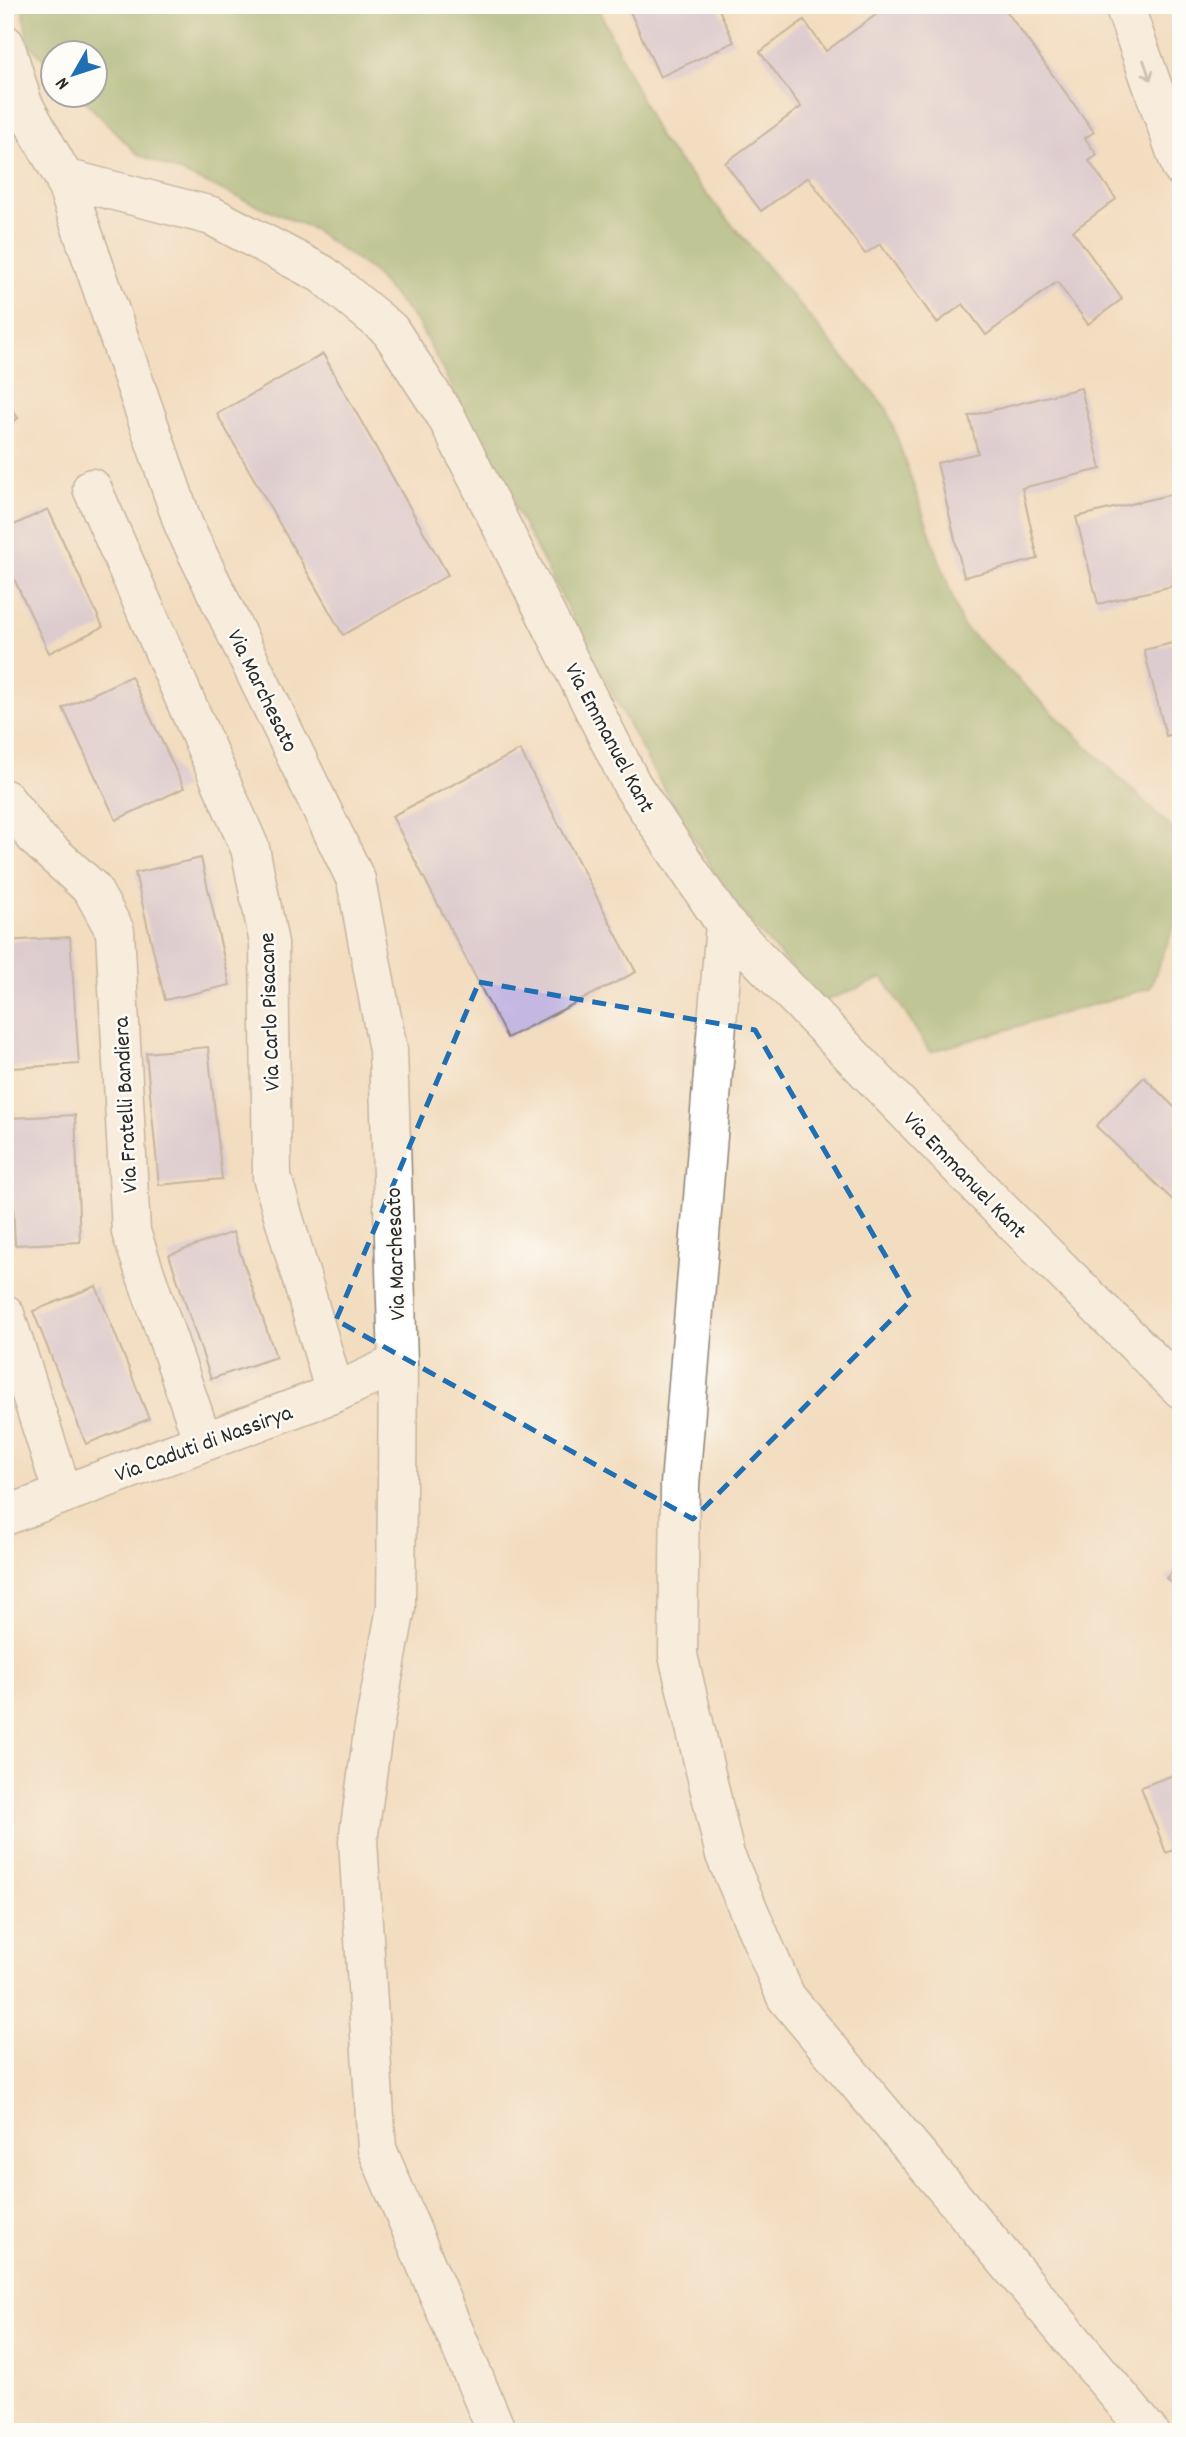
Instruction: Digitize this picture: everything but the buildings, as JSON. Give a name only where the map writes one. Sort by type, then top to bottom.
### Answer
[{"type":"street","points":[[1124,5],[1181,167]]},
{"type":"street","name":"Via Marchesato","points":[[5,44],[14,93],[64,178],[184,526],[356,880],[388,1050],[398,1363],[396,1608],[373,1732],[358,1841],[377,2150],[497,2432]]},
{"type":"street","name":"Via Emmanuel Kant","points":[[64,178],[212,216],[322,274],[390,330],[447,418],[632,785],[724,923],[995,1204],[1181,1389]]},
{"type":"street","name":"Via Carlo Pisacane","points":[[92,488],[250,848],[269,943],[272,1177],[335,1393]]},
{"type":"street","name":"Via Fratelli Bandiera","points":[[5,799],[37,839],[92,889],[116,930],[131,1232],[202,1442]]},
{"type":"street","points":[[724,923],[680,1485],[678,1655],[725,1855],[786,1997],[1149,2432]]},
{"type":"street","points":[[5,1314],[63,1494]]},
{"type":"street","name":"Via Caduti di Nassirya","points":[[5,1516],[335,1393],[398,1363]]},
{"type":"highlighted area","points":[[479,982],[755,1030],[911,1300],[693,1519],[336,1320]]},
{"type":"green space","points":[[22,5],[597,5],[660,139],[887,409],[962,625],[1181,837],[1181,908],[1150,988],[930,1052],[883,978],[823,1002],[733,904],[651,767],[418,323],[371,270],[311,228],[137,154],[92,108],[108,108],[108,38],[38,38],[38,53],[28,43]]}]
